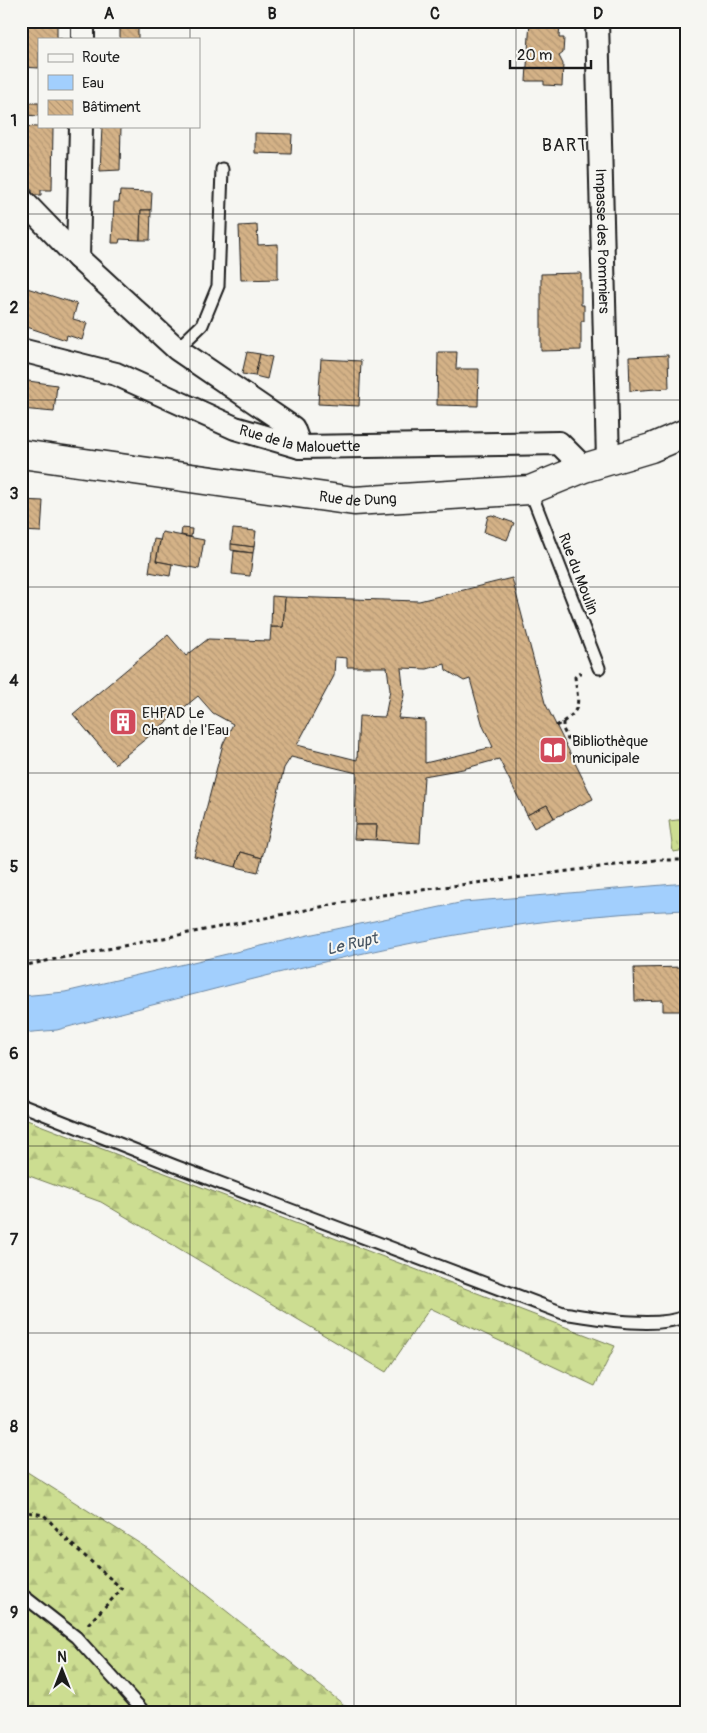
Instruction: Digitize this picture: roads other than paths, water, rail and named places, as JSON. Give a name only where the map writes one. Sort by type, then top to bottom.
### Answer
[{"type":"main road","name":"Rue de Dung","points":[[21,454],[354,501],[530,490],[596,464],[651,448],[686,433]]},
{"type":"street","points":[[83,38],[84,21]]},
{"type":"street","name":"Impasse des Pommiers","points":[[596,464],[597,21]]},
{"type":"street","points":[[78,258],[81,128]]},
{"type":"street","points":[[21,200],[78,258],[177,350],[293,428],[300,447]]},
{"type":"street","name":"Rue de la Malouette","points":[[21,350],[116,374],[234,428],[300,447],[559,443],[596,464]]},
{"type":"lane","points":[[177,350],[202,325],[218,286],[222,169]]},
{"type":"lane","name":"Rue du Moulin","points":[[530,490],[599,668]]},
{"type":"lane","points":[[21,1105],[184,1170],[563,1313],[617,1322],[676,1320],[686,1316]]},
{"type":"lane","points":[[21,1594],[76,1637],[144,1712]]},
{"type":"water","name":"Le Rupt","points":[[686,883],[686,910],[624,913],[563,919],[444,937],[326,961],[57,1030],[21,1033],[21,996],[65,992],[308,935],[464,902]]},
{"type":"place","name":"EHPAD Le Chant de l'Eau","points":[[123,722]]},
{"type":"place","name":"Bibliothèque municipale","points":[[553,750]]},
{"type":"district","name":"BART","points":[[565,145]]}]
